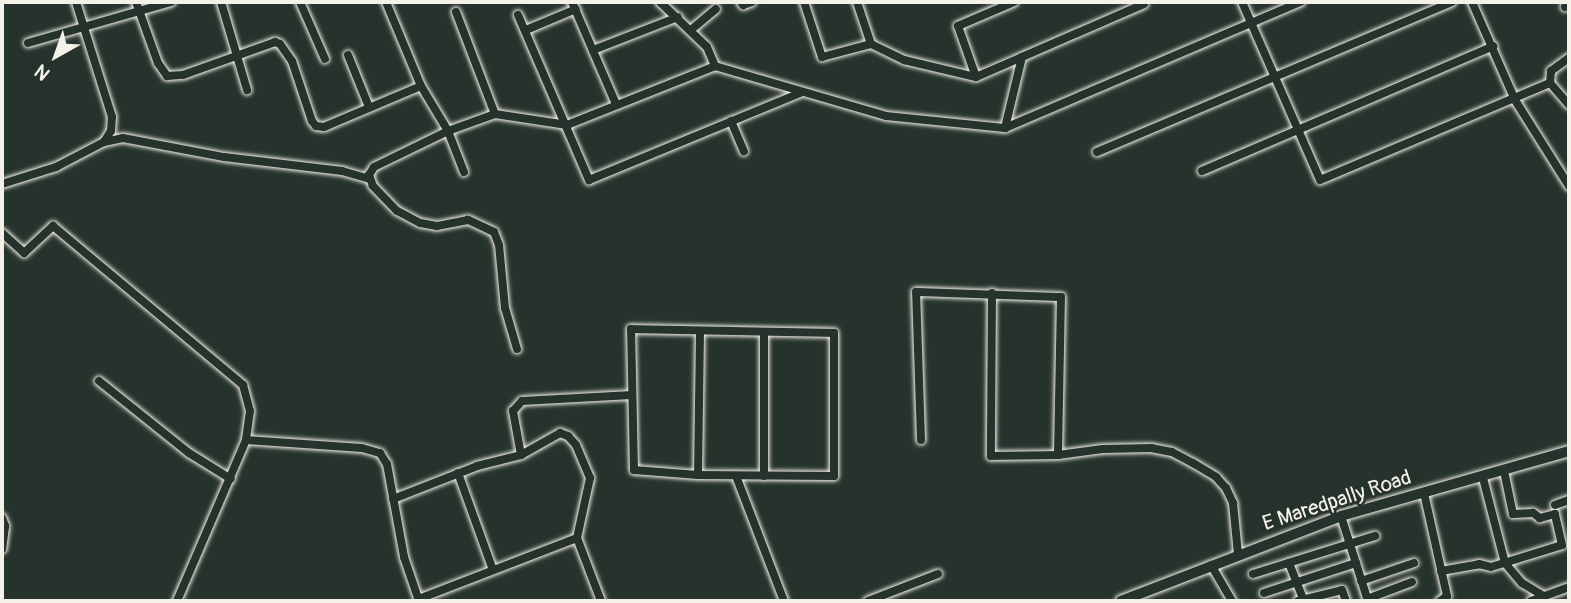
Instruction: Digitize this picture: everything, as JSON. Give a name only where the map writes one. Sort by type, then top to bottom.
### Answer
[{"type":"main road","name":"E Maredpally Road","points":[[1121,601],[1341,516],[1483,478],[1569,451]]},
{"type":"street","points":[[76,2],[112,117],[111,131],[104,142]]},
{"type":"street","points":[[136,2],[158,63],[167,76],[183,75],[275,42],[281,44],[292,61],[316,126],[324,127],[421,86]]},
{"type":"street","points":[[28,43],[171,2]]},
{"type":"street","points":[[220,2],[247,90]]},
{"type":"street","points":[[300,2],[325,59]]},
{"type":"street","points":[[386,2],[421,86],[448,131],[464,172]]},
{"type":"street","points":[[660,2],[692,29],[708,47],[715,66]]},
{"type":"street","points":[[741,2],[743,5],[751,2]]},
{"type":"street","points":[[804,2],[822,57],[871,44],[904,60],[976,77],[1144,4]]},
{"type":"street","points":[[857,2],[871,44]]},
{"type":"street","points":[[976,77],[958,26],[1014,2]]},
{"type":"street","points":[[1242,2],[1320,180],[1550,83]]},
{"type":"street","points":[[370,179],[374,167],[448,131],[495,114],[567,125],[715,66],[886,116],[1004,128],[1301,2]]},
{"type":"street","points":[[1097,152],[1452,2]]},
{"type":"street","points":[[1472,2],[1515,100],[1569,186]]},
{"type":"street","points":[[526,30],[574,6],[616,104]]},
{"type":"street","points":[[692,29],[716,9]]},
{"type":"street","points":[[456,12],[495,114]]},
{"type":"street","points":[[518,15],[589,180],[802,92]]},
{"type":"street","points":[[593,50],[678,17]]},
{"type":"street","points":[[1202,170],[1493,47]]},
{"type":"street","points":[[348,55],[369,107]]},
{"type":"street","points":[[1004,128],[1022,57]]},
{"type":"street","points":[[1569,58],[1551,71],[1550,83],[1569,106]]},
{"type":"street","points":[[731,121],[744,151]]},
{"type":"street","points":[[2,184],[56,167],[104,142],[124,138],[224,157],[342,171],[370,179],[386,202],[420,223],[437,226],[468,219],[494,232],[499,244],[505,308],[517,349]]},
{"type":"street","points":[[2,233],[24,253],[53,226],[243,385],[250,411],[246,440],[177,601]]},
{"type":"street","points":[[921,440],[916,292],[1061,297],[1058,454]]},
{"type":"street","points":[[992,293],[991,456],[1058,454],[1103,449],[1150,448],[1171,452],[1216,477],[1226,488],[1233,503],[1238,554]]},
{"type":"street","points":[[631,329],[764,332],[834,333],[834,476],[698,475],[634,471],[631,329]]},
{"type":"street","points":[[698,475],[699,332]]},
{"type":"street","points":[[764,332],[764,476]]},
{"type":"street","points":[[99,381],[189,453],[231,479]]},
{"type":"street","points":[[521,455],[513,411],[522,401],[632,395]]},
{"type":"street","points":[[393,499],[458,473],[521,455],[560,433],[568,436],[576,445],[590,478],[577,538],[601,601]]},
{"type":"street","points":[[246,440],[372,450],[384,457],[404,557],[419,600],[577,538]]},
{"type":"street","points":[[1441,571],[1479,564],[1490,566],[1505,563],[1562,545],[1555,514],[1540,518],[1533,513],[1513,514],[1504,471]]},
{"type":"street","points":[[458,473],[494,570]]},
{"type":"street","points":[[736,475],[783,601]]},
{"type":"street","points":[[1483,478],[1505,563],[1522,583],[1544,597]]},
{"type":"street","points":[[1424,493],[1447,596],[1440,601]]},
{"type":"street","points":[[1555,505],[1569,500]]},
{"type":"street","points":[[1341,516],[1368,600],[1412,582]]},
{"type":"street","points":[[2,519],[5,526],[2,549]]},
{"type":"street","points":[[1253,574],[1374,536]]},
{"type":"street","points":[[1289,563],[1302,601],[1342,590],[1346,601]]},
{"type":"street","points":[[1264,593],[1356,563]]},
{"type":"street","points":[[1361,581],[1414,563]]},
{"type":"street","points":[[1211,565],[1232,601]]},
{"type":"street","points":[[868,601],[938,574]]},
{"type":"street","points":[[1531,601],[1569,587]]}]
